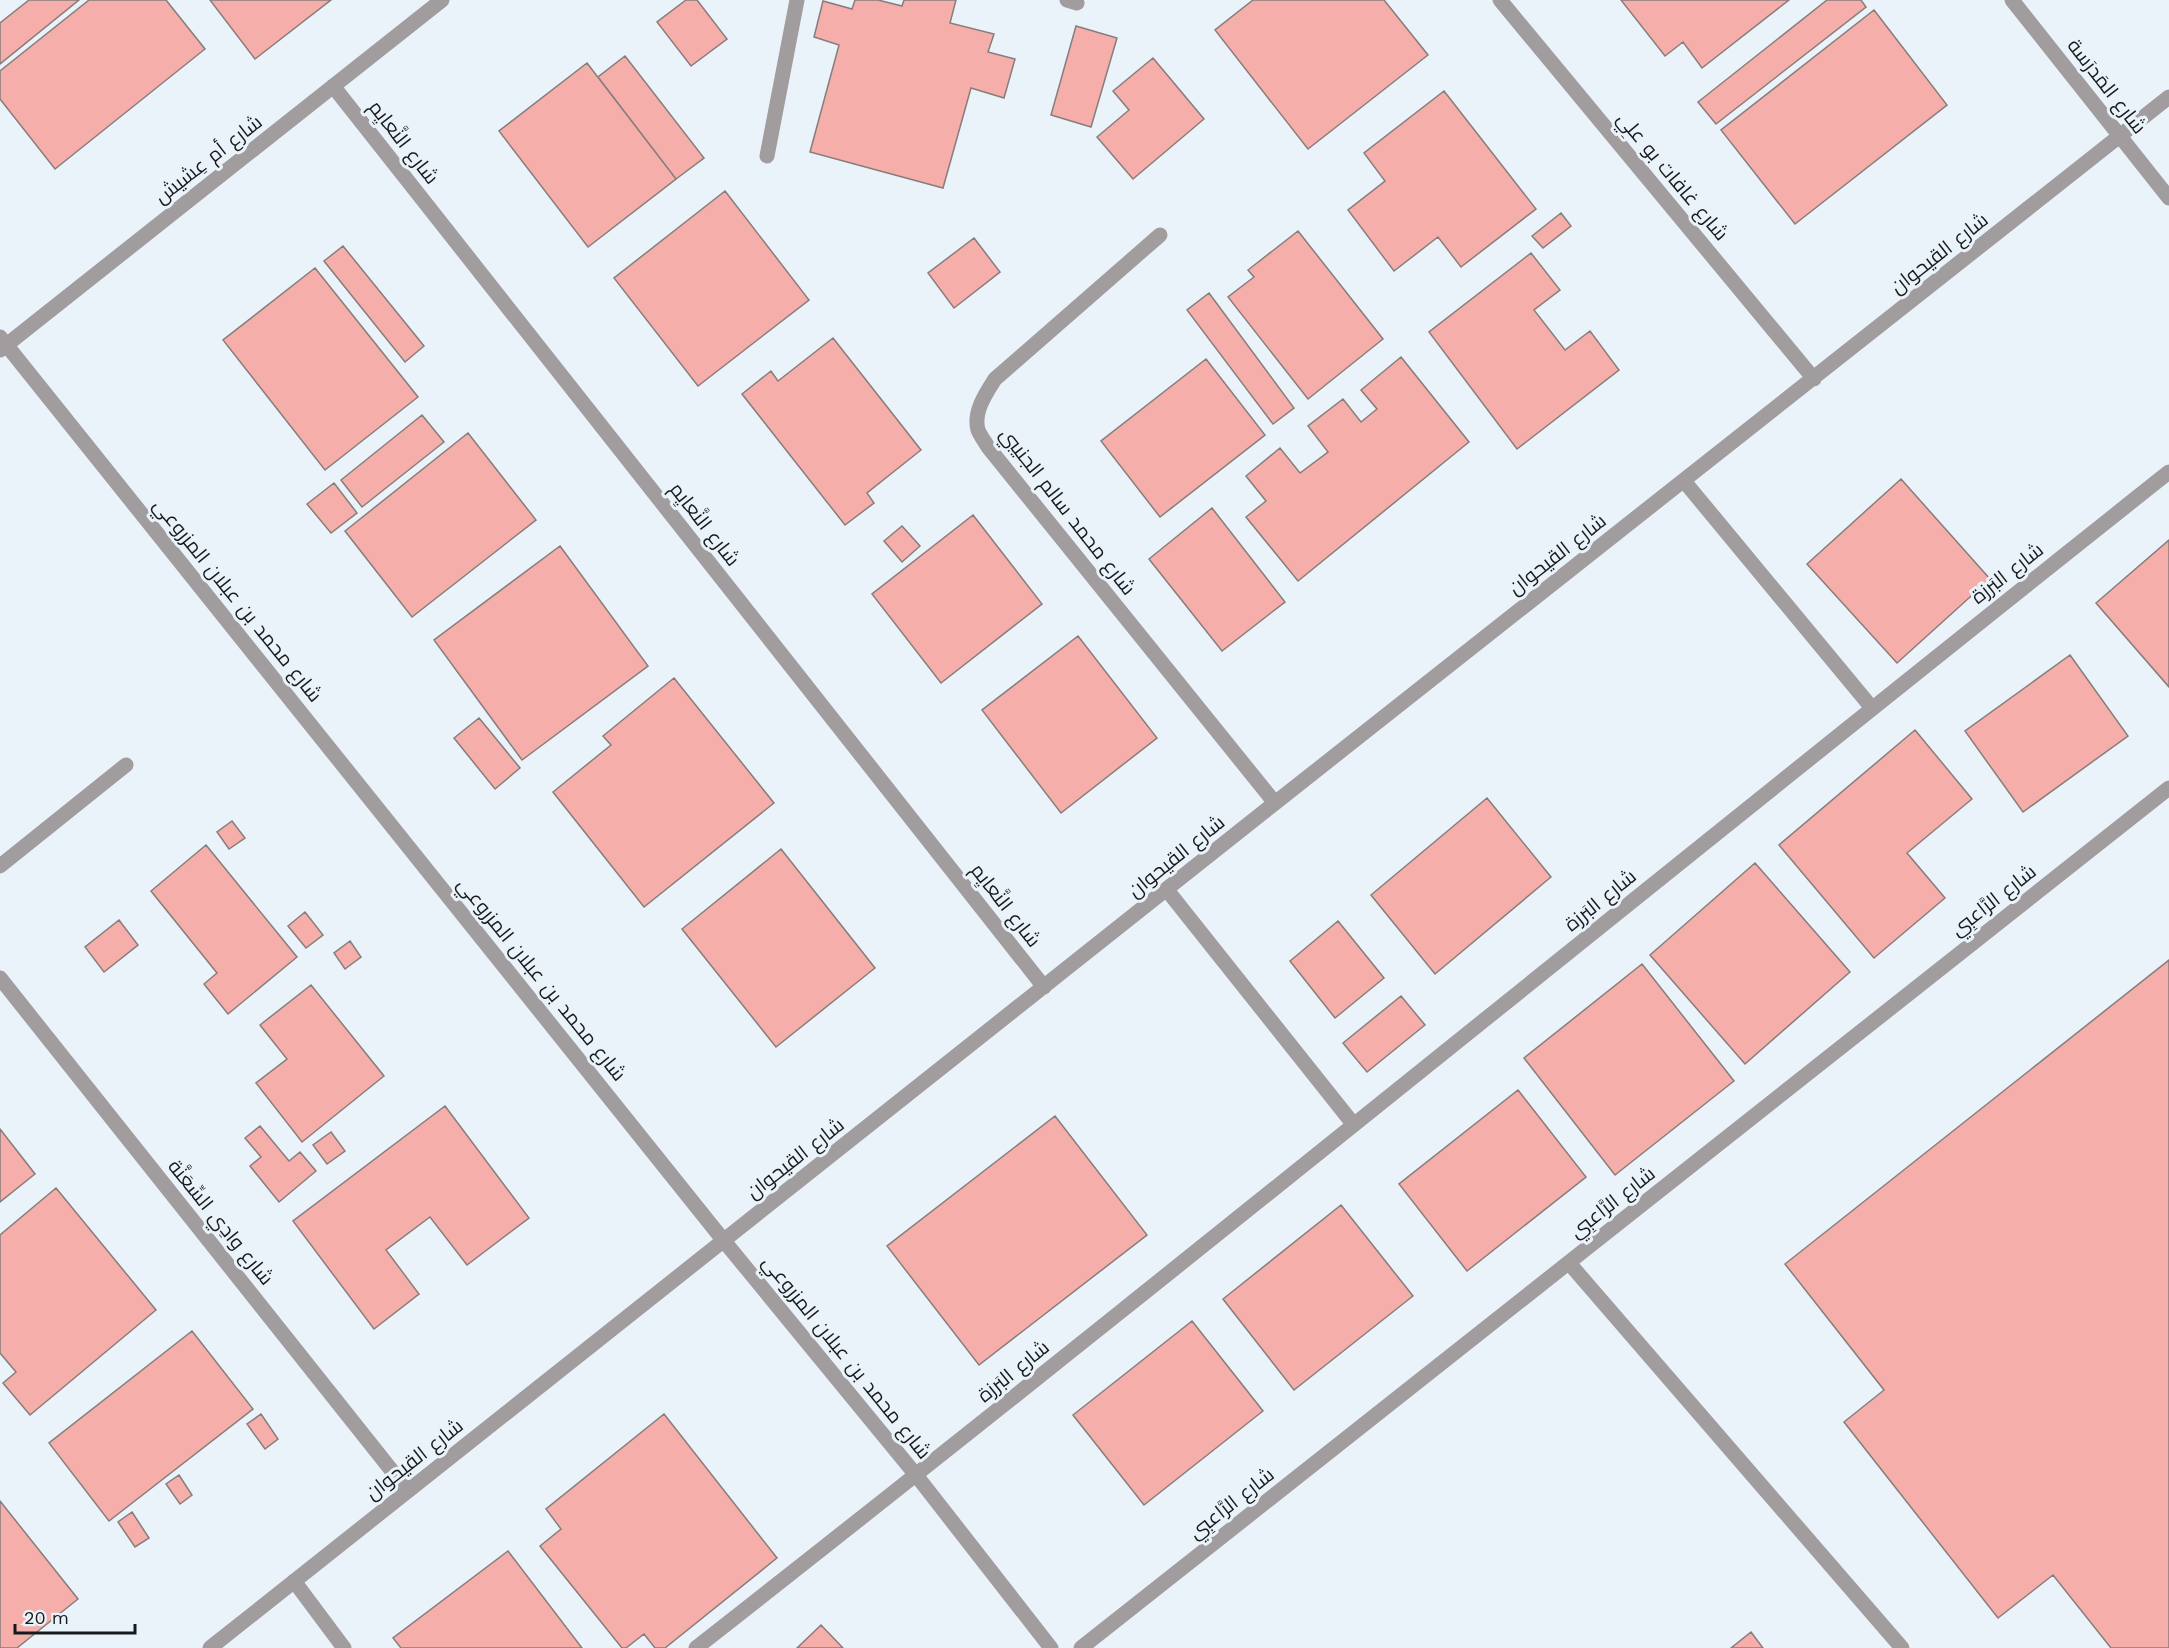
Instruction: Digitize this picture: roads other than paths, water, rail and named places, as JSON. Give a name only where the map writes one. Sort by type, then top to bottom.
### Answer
[{"type":"street","name":"شارع أم عِشيش","points":[[2,344],[441,0]]},
{"type":"street","points":[[766,156],[797,0]]},
{"type":"street","name":"شارع غافات بو علِي","points":[[1500,0],[1814,379]]},
{"type":"street","name":"شارع المَدرَسة","points":[[2012,0],[2169,198]]},
{"type":"street","name":"شارع النَّعايِم","points":[[333,86],[1044,987]]},
{"type":"street","name":"شارع القيحوان","points":[[210,1648],[2169,97]]},
{"type":"street","name":"شارع محمد سالم الجنيبي","points":[[1160,234],[995,379],[984,396],[978,415],[978,429],[988,447],[1275,803]]},
{"type":"street","name":"شارع محمد بن عبلان المزروعي","points":[[2,344],[724,1241],[916,1475],[1051,1648]]},
{"type":"street","name":"شارع البَرزة","points":[[696,1648],[916,1475],[2169,472]]},
{"type":"street","points":[[1684,481],[1872,708]]},
{"type":"street","points":[[0,866],[126,765]]},
{"type":"street","name":"شارع الرَّاعبِي","points":[[1081,1648],[2169,788]]},
{"type":"street","points":[[1167,890],[1354,1125]]},
{"type":"street","name":"شارع وادِي السِّعَنَّة","points":[[0,978],[408,1491]]},
{"type":"street","points":[[1569,1263],[1902,1648]]},
{"type":"street","points":[[294,1581],[344,1648]]}]
